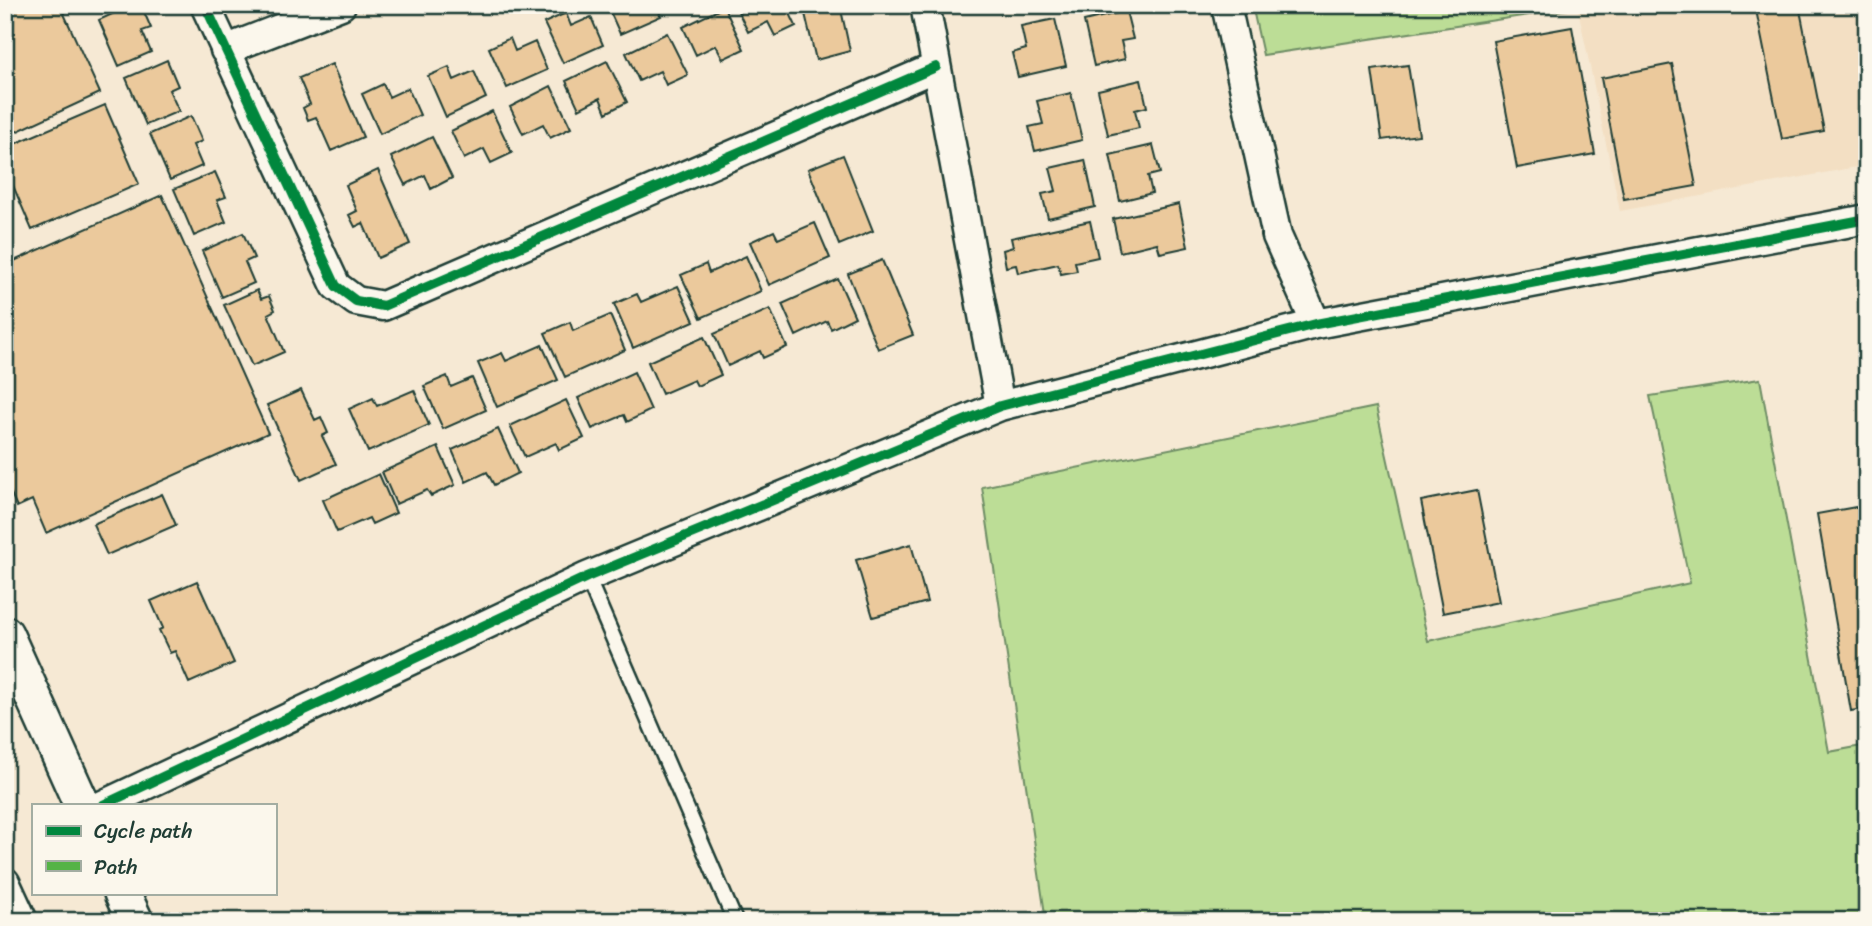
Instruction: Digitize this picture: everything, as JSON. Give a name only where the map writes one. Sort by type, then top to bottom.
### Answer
[{"type":"street","points":[[205,5],[336,286],[356,301],[383,306],[936,67]]},
{"type":"street","points":[[225,50],[341,5]]},
{"type":"street","points":[[925,5],[1000,406]]},
{"type":"street","points":[[1226,5],[1277,236],[1316,324]]},
{"type":"street","points":[[105,804],[587,576],[1000,406],[1316,324],[1867,219]]},
{"type":"street","points":[[5,634],[82,804]]},
{"type":"street","points":[[5,882],[23,921]]},
{"type":"street","points":[[122,894],[135,921]]},
{"type":"lane","points":[[587,576],[735,921]]},
{"type":"shaded area","points":[[1595,5],[1867,5],[1867,165],[1620,211],[1578,9]]},
{"type":"green space","points":[[1252,5],[1595,5],[1263,55]]},
{"type":"green space","points":[[1760,379],[1829,752],[1867,745],[1867,921],[1046,921],[982,487],[1376,407],[1428,641],[1690,583],[1650,396]]},
{"type":"building","points":[[5,5],[60,5],[100,93],[5,137]]},
{"type":"building","points":[[132,5],[141,5],[151,28],[142,31],[151,52],[119,66],[99,20]]},
{"type":"building","points":[[607,5],[656,5],[661,16],[620,34]]},
{"type":"building","points":[[735,5],[786,5],[796,26],[775,36],[768,22],[748,32]]},
{"type":"building","points":[[803,5],[840,5],[850,51],[816,60]]},
{"type":"building","points":[[1755,5],[1799,5],[1824,131],[1782,139]]},
{"type":"building","points":[[724,7],[744,49],[723,59],[716,45],[696,55],[683,27]]},
{"type":"building","points":[[1126,11],[1133,39],[1121,41],[1125,59],[1094,66],[1084,21]]},
{"type":"building","points":[[566,13],[571,26],[591,17],[603,45],[563,63],[544,23]]},
{"type":"building","points":[[1055,19],[1066,66],[1018,77],[1012,53],[1026,49],[1021,26]]},
{"type":"building","points":[[1572,27],[1595,154],[1517,168],[1493,41]]},
{"type":"building","points":[[667,33],[688,75],[666,85],[660,71],[639,81],[626,53]]},
{"type":"building","points":[[510,38],[515,51],[535,42],[547,70],[507,88],[489,48]]},
{"type":"building","points":[[167,60],[178,86],[169,90],[179,111],[146,125],[126,78]]},
{"type":"building","points":[[607,61],[627,102],[606,113],[600,98],[579,109],[566,81]]},
{"type":"building","points":[[332,64],[363,137],[331,151],[316,117],[308,120],[303,108],[310,104],[299,78]]},
{"type":"building","points":[[1672,64],[1696,186],[1624,199],[1601,78]]},
{"type":"building","points":[[1408,65],[1419,135],[1382,140],[1372,70]]},
{"type":"building","points":[[449,67],[454,80],[474,71],[486,98],[446,117],[428,76]]},
{"type":"building","points":[[1141,80],[1147,107],[1135,110],[1139,128],[1108,135],[1098,90]]},
{"type":"building","points":[[383,84],[389,97],[408,88],[420,115],[380,134],[362,94]]},
{"type":"building","points":[[551,86],[571,128],[550,138],[543,124],[523,134],[510,107]]},
{"type":"building","points":[[1071,93],[1082,140],[1035,151],[1029,127],[1043,124],[1037,101]]},
{"type":"building","points":[[105,105],[139,184],[32,230],[5,167],[5,148]]},
{"type":"building","points":[[492,111],[512,153],[491,163],[484,149],[464,159],[451,131]]},
{"type":"building","points":[[191,116],[202,141],[193,145],[202,166],[170,180],[150,134]]},
{"type":"building","points":[[432,137],[452,178],[431,189],[425,175],[405,185],[391,157]]},
{"type":"building","points":[[1153,145],[1160,173],[1148,176],[1152,193],[1120,201],[1110,155]]},
{"type":"building","points":[[843,155],[873,231],[839,245],[808,169]]},
{"type":"building","points":[[1085,160],[1095,207],[1048,218],[1042,194],[1056,191],[1050,168]]},
{"type":"building","points":[[378,170],[410,244],[378,258],[363,223],[355,227],[349,215],[357,211],[346,185]]},
{"type":"building","points":[[215,172],[226,197],[217,200],[226,222],[194,236],[174,189]]},
{"type":"building","points":[[162,195],[268,433],[46,533],[32,500],[17,507],[5,480],[5,265]]},
{"type":"building","points":[[1179,204],[1188,247],[1160,253],[1157,243],[1120,252],[1113,219]]},
{"type":"building","points":[[1090,221],[1098,257],[1075,262],[1077,271],[1061,274],[1058,264],[1018,273],[1016,265],[1006,267],[1003,250],[1013,247],[1011,238]]},
{"type":"building","points":[[815,223],[830,258],[769,285],[750,242],[774,231],[778,239]]},
{"type":"building","points":[[243,233],[254,258],[245,262],[254,283],[222,297],[202,251]]},
{"type":"building","points":[[746,256],[761,291],[701,318],[681,275],[706,264],[709,273]]},
{"type":"building","points":[[882,260],[913,335],[878,349],[848,274]]},
{"type":"building","points":[[838,279],[855,317],[831,329],[827,321],[796,336],[782,304]]},
{"type":"building","points":[[678,286],[694,321],[633,348],[614,304],[637,294],[641,302]]},
{"type":"building","points":[[257,290],[261,299],[269,296],[275,310],[268,314],[284,352],[252,366],[224,305]]},
{"type":"building","points":[[770,309],[787,347],[763,358],[760,351],[728,366],[714,334]]},
{"type":"building","points":[[610,315],[625,350],[565,377],[545,333],[570,322],[573,331]]},
{"type":"building","points":[[704,337],[721,375],[697,386],[694,380],[662,394],[648,362]]},
{"type":"building","points":[[542,345],[558,380],[497,407],[478,363],[502,353],[506,361]]},
{"type":"building","points":[[634,372],[651,410],[627,422],[624,415],[592,429],[578,398]]},
{"type":"building","points":[[447,376],[451,387],[472,378],[486,410],[443,429],[424,386]]},
{"type":"building","points":[[301,390],[315,420],[321,417],[328,433],[322,436],[336,464],[301,480],[267,405]]},
{"type":"building","points":[[414,390],[429,425],[368,452],[349,409],[373,398],[377,406]]},
{"type":"building","points":[[566,400],[584,438],[559,450],[556,443],[525,457],[510,426]]},
{"type":"building","points":[[498,429],[518,473],[494,485],[487,472],[466,482],[452,450]]},
{"type":"building","points":[[438,447],[455,485],[431,496],[427,490],[396,504],[382,472]]},
{"type":"building","points":[[379,474],[396,513],[372,524],[369,518],[337,532],[323,500]]},
{"type":"building","points":[[1477,490],[1499,602],[1443,613],[1421,501]]},
{"type":"building","points":[[162,494],[176,525],[107,555],[93,524]]},
{"type":"building","points":[[1867,505],[1867,708],[1851,711],[1817,514]]},
{"type":"building","points":[[911,544],[927,602],[873,617],[856,560]]},
{"type":"building","points":[[197,581],[234,663],[189,683],[175,651],[170,653],[159,630],[163,628],[151,601]]},
{"type":"cycle path","points":[[205,5],[336,286],[356,301],[383,306],[936,67]]},
{"type":"cycle path","points":[[105,804],[587,577],[1000,406],[1316,324],[1867,219]]}]
